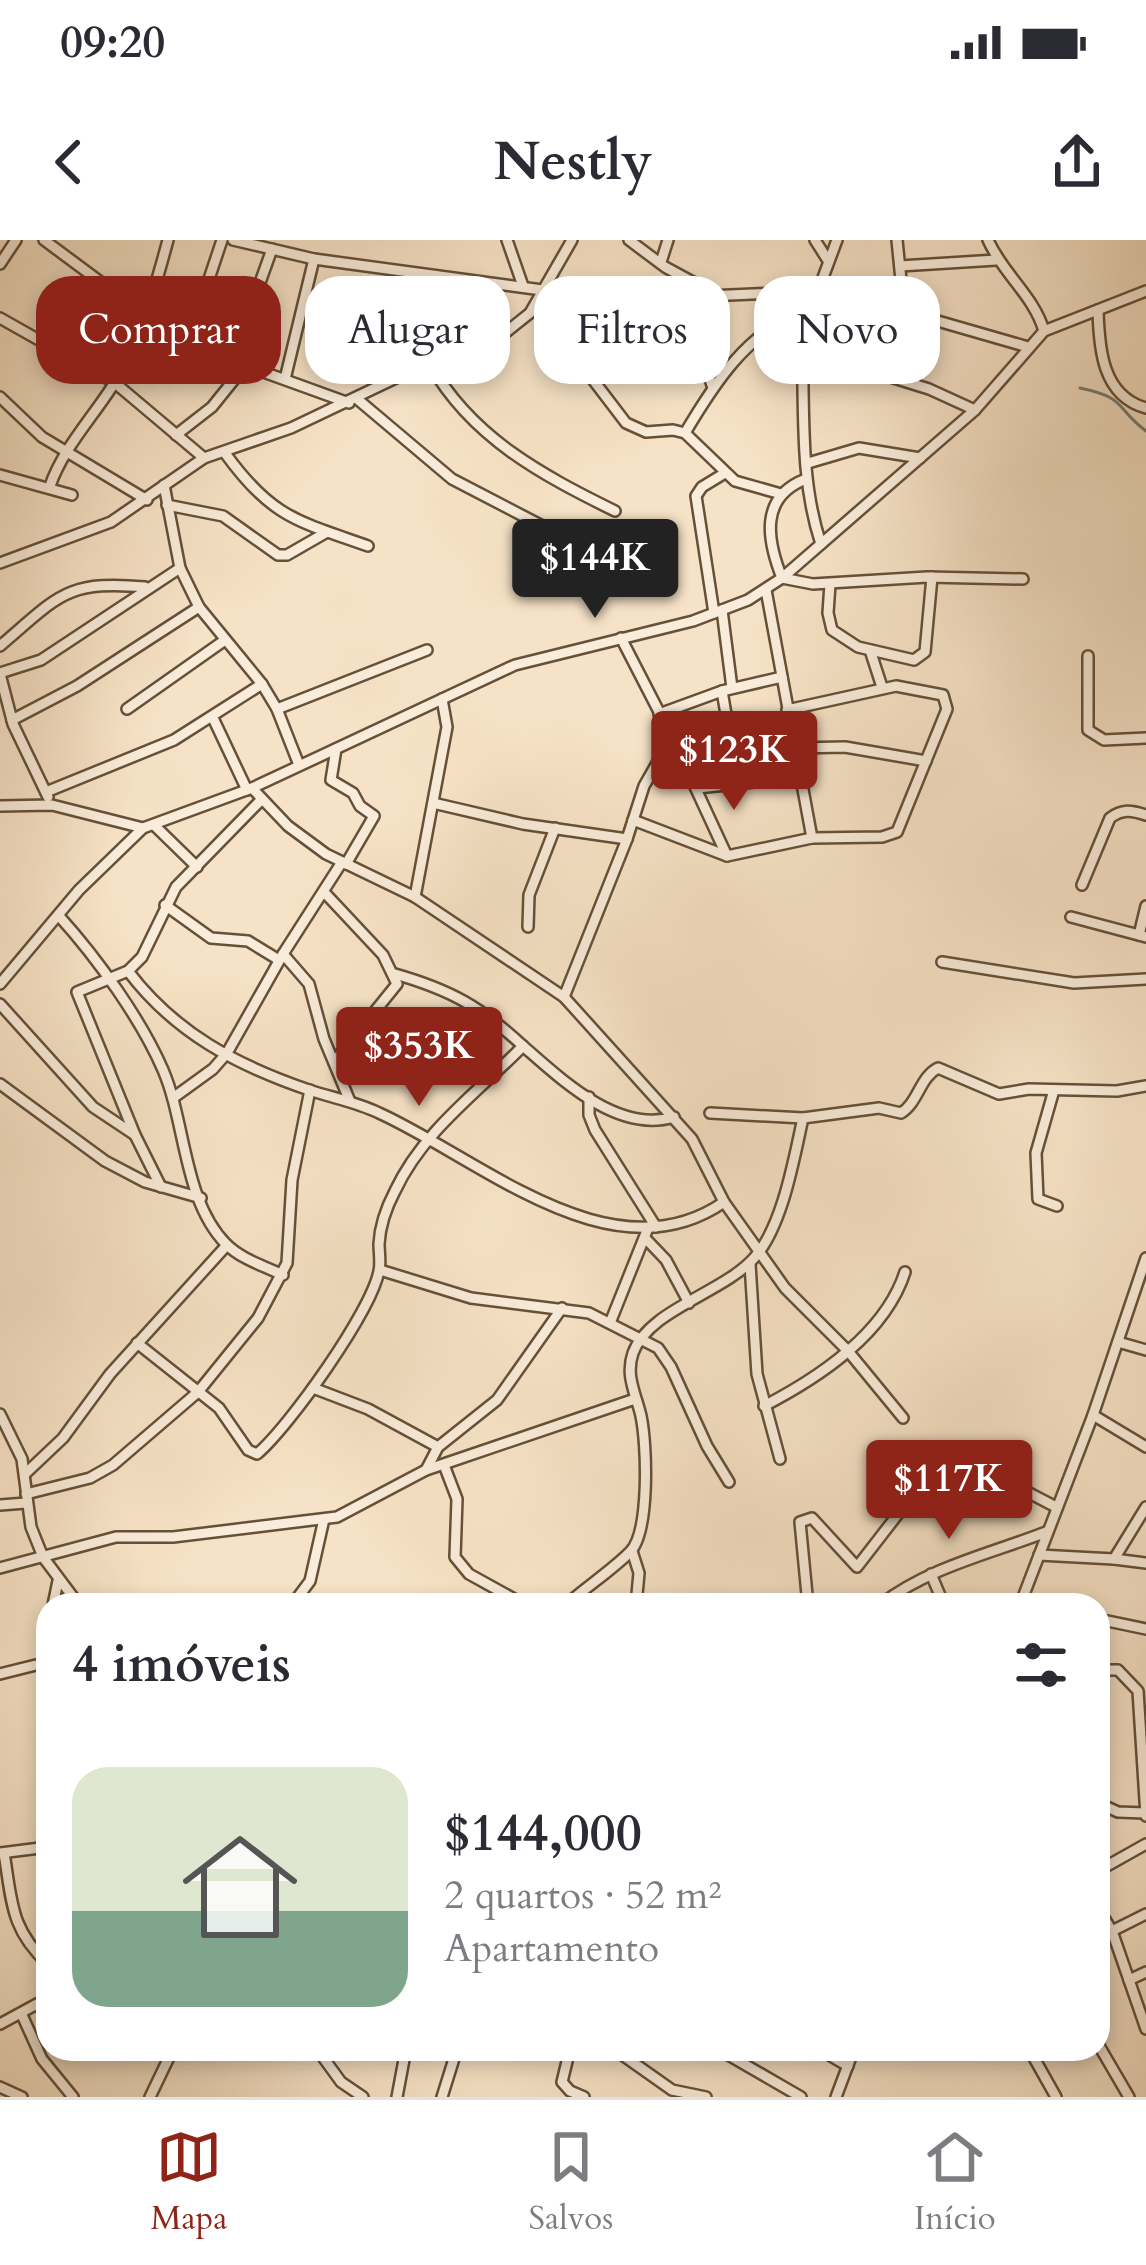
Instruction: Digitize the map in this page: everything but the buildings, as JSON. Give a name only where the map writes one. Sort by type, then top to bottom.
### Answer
[{"type":"street","points":[[0,264],[16,240]]},
{"type":"street","points":[[44,240],[92,276]]},
{"type":"street","points":[[157,276],[168,240]]},
{"type":"street","points":[[210,276],[222,240]]},
{"type":"street","points":[[233,240],[314,259],[534,288]]},
{"type":"street","points":[[507,240],[523,286]]},
{"type":"street","points":[[556,276],[572,240]]},
{"type":"street","points":[[629,240],[684,276]]},
{"type":"street","points":[[661,262],[668,240]]},
{"type":"street","points":[[815,240],[827,259]]},
{"type":"street","points":[[822,276],[837,240]]},
{"type":"street","points":[[897,240],[899,276]]},
{"type":"street","points":[[988,240],[996,260],[1033,303],[1047,329]]},
{"type":"street","points":[[266,276],[278,247]]},
{"type":"street","points":[[285,379],[314,259]]},
{"type":"street","points":[[900,266],[996,260]]},
{"type":"street","points":[[0,984],[79,890],[149,827],[250,789],[514,665],[718,612],[766,590],[975,410],[1047,329],[1146,291]]},
{"type":"street","points":[[510,331],[534,309]]},
{"type":"street","points":[[1096,310],[1101,355],[1114,387],[1128,401],[1146,408]]},
{"type":"street","points":[[0,318],[36,338]]},
{"type":"street","points":[[940,321],[1028,347]]},
{"type":"street","points":[[686,433],[713,388],[754,341]]},
{"type":"street","points":[[281,378],[352,400],[452,478],[554,532]]},
{"type":"street","points":[[50,486],[114,384]]},
{"type":"street","points":[[116,384],[204,458]]},
{"type":"street","points":[[176,435],[212,407],[231,384]]},
{"type":"street","points":[[0,563],[112,522],[204,458],[382,384]]},
{"type":"street","points":[[444,384],[467,416],[525,464],[615,511]]},
{"type":"street","points":[[596,384],[626,423],[646,432],[686,433],[743,485],[781,494]]},
{"type":"street","points":[[712,384],[713,388]]},
{"type":"street","points":[[803,384],[806,479],[821,544]]},
{"type":"street","points":[[913,384],[975,410]]},
{"type":"street","points":[[0,397],[42,437],[147,500]]},
{"type":"street","points":[[808,463],[859,448],[921,458]]},
{"type":"street","points":[[225,453],[275,509],[292,520],[368,546]]},
{"type":"street","points":[[725,473],[701,487],[696,496],[718,612],[738,784]]},
{"type":"street","points":[[0,475],[72,495]]},
{"type":"street","points":[[782,578],[767,535],[772,511],[781,494],[806,479]]},
{"type":"street","points":[[164,485],[180,568],[199,607],[262,684],[299,765]]},
{"type":"street","points":[[167,506],[217,513],[278,555],[287,555],[327,532]]},
{"type":"street","points":[[52,805],[12,719],[0,673],[40,660],[180,568]]},
{"type":"street","points":[[782,578],[830,584],[932,577],[1024,579]]},
{"type":"street","points":[[830,584],[827,613],[832,630],[857,647],[914,660],[925,652],[932,577]]},
{"type":"street","points":[[0,646],[70,591],[101,584],[146,587]]},
{"type":"street","points":[[766,590],[812,838]]},
{"type":"street","points":[[12,719],[77,686],[199,607]]},
{"type":"street","points":[[621,638],[728,856]]},
{"type":"street","points":[[127,709],[225,640]]},
{"type":"street","points":[[277,709],[428,650]]},
{"type":"street","points":[[870,650],[882,687]]},
{"type":"street","points":[[1088,656],[1088,730],[1104,740],[1146,738]]},
{"type":"street","points":[[659,714],[782,676]]},
{"type":"street","points":[[46,792],[162,746],[262,684]]},
{"type":"street","points":[[633,820],[728,856],[812,838],[882,838],[896,832],[947,699],[920,689],[882,687],[788,710]]},
{"type":"street","points":[[415,897],[447,728],[442,699]]},
{"type":"street","points":[[213,718],[250,789],[295,832],[344,863],[415,897],[564,998],[674,1117],[700,1150],[724,1202],[759,1252],[800,1305],[848,1351],[903,1418]]},
{"type":"street","points":[[564,998],[651,770],[672,737]]},
{"type":"street","points":[[796,748],[844,747],[926,761]]},
{"type":"street","points":[[173,1098],[227,1053],[281,957],[374,816],[331,780],[336,749]]},
{"type":"street","points":[[698,788],[801,777]]},
{"type":"street","points":[[161,1187],[77,992],[128,970],[142,957],[176,887],[262,799]]},
{"type":"street","points":[[433,803],[627,839]]},
{"type":"street","points":[[0,821],[1,806],[52,805],[149,827],[197,867]]},
{"type":"street","points":[[1082,885],[1110,818],[1130,810],[1146,814]]},
{"type":"street","points":[[528,927],[529,895],[555,829]]},
{"type":"street","points":[[324,892],[383,955],[397,984],[334,1062]]},
{"type":"street","points":[[165,905],[211,938],[248,941],[281,957],[309,984],[350,1100]]},
{"type":"street","points":[[1071,917],[1143,936],[1146,906]]},
{"type":"street","points":[[59,916],[109,980],[160,1064],[201,1198],[227,1245],[283,1275]]},
{"type":"street","points":[[942,962],[1074,983],[1146,979]]},
{"type":"street","points":[[128,970],[173,1023],[227,1053],[310,1090],[350,1100],[561,1210],[650,1231],[695,1219],[724,1202]]},
{"type":"street","points":[[395,974],[455,994],[619,1114],[642,1120],[674,1117]]},
{"type":"street","points":[[0,1004],[93,1107],[135,1135]]},
{"type":"street","points":[[137,1343],[225,1414],[248,1450],[256,1454],[313,1388],[346,1336],[380,1270],[379,1237],[396,1187],[428,1140],[523,1046]]},
{"type":"street","points":[[710,1113],[803,1118],[870,1108],[906,1111],[929,1072],[938,1068],[999,1094],[1146,1086]]},
{"type":"street","points":[[0,1102],[4,1088],[105,1161],[161,1187],[201,1198]]},
{"type":"street","points":[[0,1505],[90,1478],[113,1466],[198,1392],[258,1318],[283,1275],[291,1231],[292,1180],[310,1090]]},
{"type":"street","points":[[1054,1090],[1036,1160],[1038,1199],[1057,1206]]},
{"type":"street","points":[[589,1096],[591,1122],[689,1303]]},
{"type":"street","points":[[580,1593],[632,1550],[644,1517],[642,1421],[630,1372],[640,1340],[728,1280],[759,1252],[786,1188],[803,1118]]},
{"type":"street","points":[[610,1323],[650,1231]]},
{"type":"street","points":[[25,1474],[63,1438],[137,1343],[227,1245]]},
{"type":"street","points":[[1025,1593],[1146,1258]]},
{"type":"street","points":[[750,1262],[753,1341],[764,1406],[780,1459]]},
{"type":"street","points":[[380,1270],[471,1298],[589,1313],[658,1348],[729,1482]]},
{"type":"street","points":[[764,1406],[848,1351],[895,1300],[905,1272]]},
{"type":"street","points":[[426,1470],[438,1447],[497,1400],[562,1308]]},
{"type":"street","points":[[1118,1342],[1146,1350]]},
{"type":"street","points":[[313,1388],[368,1409],[438,1447]]},
{"type":"street","points":[[0,1568],[116,1537],[173,1537],[324,1519],[362,1507],[426,1470],[635,1399]]},
{"type":"street","points":[[0,1414],[22,1459],[26,1498],[43,1557],[68,1593]]},
{"type":"street","points":[[1093,1415],[1146,1448]]},
{"type":"street","points":[[949,1450],[1056,1507]]},
{"type":"street","points":[[445,1465],[457,1499],[455,1557],[469,1574],[503,1593]]},
{"type":"street","points":[[807,1593],[800,1522],[812,1518],[857,1567],[905,1504]]},
{"type":"street","points":[[1114,1559],[1146,1507]]},
{"type":"street","points":[[302,1593],[319,1555],[324,1519]]},
{"type":"street","points":[[902,1593],[931,1574],[1046,1532]]},
{"type":"street","points":[[632,1550],[640,1573],[638,1593]]},
{"type":"street","points":[[1039,1555],[1146,1563]]},
{"type":"street","points":[[931,1574],[939,1593]]},
{"type":"street","points":[[56,1593],[58,1582]]},
{"type":"street","points":[[1110,1622],[1146,1629]]},
{"type":"street","points":[[0,1674],[36,1664]]},
{"type":"street","points":[[1110,1670],[1118,1670],[1138,1690],[1146,1815],[1110,1808]]},
{"type":"street","points":[[1110,1864],[1146,1844]]},
{"type":"street","points":[[36,1849],[2,1853],[16,1925],[36,1953]]},
{"type":"street","points":[[1112,1931],[1146,1914]]},
{"type":"street","points":[[1110,1928],[1146,2030]]},
{"type":"street","points":[[1129,1980],[1146,1972]]},
{"type":"street","points":[[0,2024],[36,2006]]},
{"type":"street","points":[[22,2015],[36,2046]]},
{"type":"street","points":[[44,2061],[73,2097]]},
{"type":"street","points":[[150,2097],[167,2061]]},
{"type":"street","points":[[325,2061],[341,2081],[363,2097]]},
{"type":"street","points":[[397,2097],[404,2061]]},
{"type":"street","points":[[442,2097],[454,2061]]},
{"type":"street","points":[[567,2061],[562,2082],[584,2097]]},
{"type":"street","points":[[631,2061],[672,2090],[706,2097]]},
{"type":"street","points":[[739,2061],[801,2097]]},
{"type":"street","points":[[839,2061],[848,2066]]},
{"type":"street","points":[[836,2097],[850,2061]]},
{"type":"street","points":[[1036,2061],[1056,2097]]},
{"type":"street","points":[[1108,2061],[1129,2097]]},
{"type":"street","points":[[0,2087],[22,2097]]},
{"type":"waterway","points":[[1080,388],[1114,400],[1146,431]]}]
